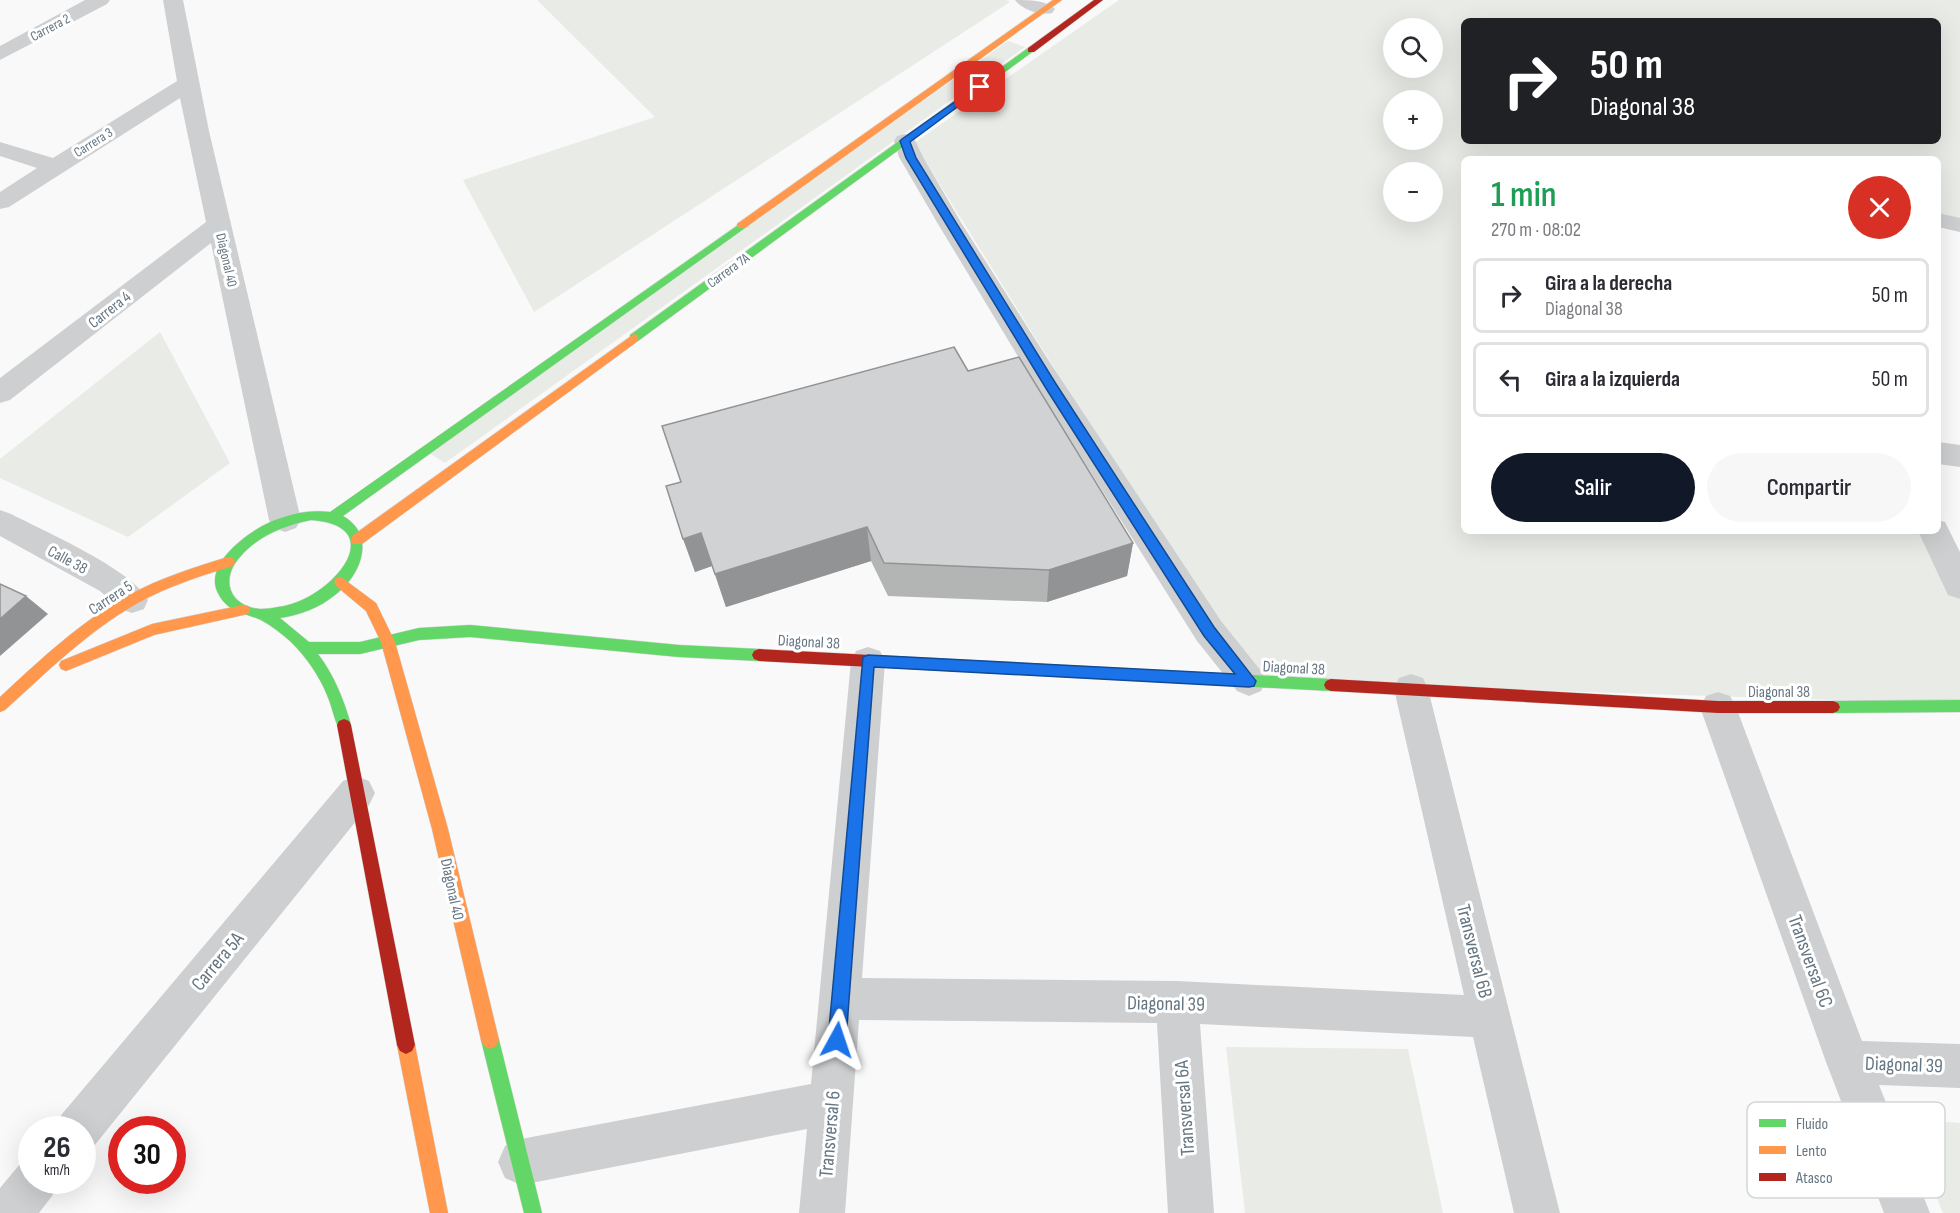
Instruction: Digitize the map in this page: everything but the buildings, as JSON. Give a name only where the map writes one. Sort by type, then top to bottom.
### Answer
[{"type":"main road","name":"Carrera 7A","points":[[357,540],[1099,0]]},
{"type":"main road","name":"Carrera 7A","points":[[332,517],[1052,5]]},
{"type":"main road","points":[[302,516],[332,517],[352,530],[357,540],[357,553],[352,567],[341,582],[325,596],[304,607],[283,613],[261,614],[243,610],[231,602],[224,591],[223,577],[228,562],[251,537],[285,520],[302,516]]},
{"type":"main road","name":"Carrera 5","points":[[0,706],[76,639],[132,600],[180,577],[228,562]]},
{"type":"main road","name":"Diagonal 40","points":[[341,582],[364,597],[380,617],[388,642],[440,829],[462,929],[533,1213]]},
{"type":"main road","name":"Carrera 5","points":[[24,685],[137,633],[191,618],[243,610]]},
{"type":"main road","points":[[261,614],[286,630],[306,648],[329,681],[342,717],[439,1213]]},
{"type":"main road","name":"Diagonal 38","points":[[306,648],[360,648],[419,634],[470,631],[679,651],[1411,689],[1718,708],[1960,706]]},
{"type":"street","name":"Carrera 2","points":[[0,54],[100,0]]},
{"type":"street","name":"Diagonal 40","points":[[173,0],[187,84],[272,449],[285,520]]},
{"type":"street","points":[[1025,0],[1052,5]]},
{"type":"street","name":"Carrera 3","points":[[0,202],[187,84]]},
{"type":"street","points":[[905,141],[911,158],[1039,368],[1209,632],[1249,681]]},
{"type":"street","points":[[0,149],[54,166]]},
{"type":"street","points":[[1941,221],[1960,225]]},
{"type":"street","name":"Carrera 4","points":[[0,393],[218,225]]},
{"type":"street","points":[[1941,453],[1960,456]]},
{"type":"street","name":"Calle 38","points":[[0,522],[111,582],[132,600]]},
{"type":"street","points":[[1935,534],[1960,586]]},
{"type":"street","name":"Transversal 6","points":[[822,1213],[868,661]]},
{"type":"street","name":"Transversal 6B","points":[[1411,689],[1537,1213]]},
{"type":"street","name":"Transversal 6C","points":[[1718,708],[1864,1102]]},
{"type":"street","name":"Carrera 5A","points":[[90,1116],[356,793]]},
{"type":"street","name":"Diagonal 39","points":[[841,999],[1177,1002],[1491,1017]]},
{"type":"street","name":"Transversal 6A","points":[[1177,1002],[1191,1213]]},
{"type":"street","name":"Diagonal 39","points":[[1848,1062],[1960,1066]]},
{"type":"street","points":[[520,1162],[832,1102]]},
{"type":"street","points":[[9,1213],[25,1194]]},
{"type":"street","name":"Transversal 6C","points":[[1901,1198],[1907,1213]]},
{"type":"shaded area","points":[[537,0],[1006,0],[1010,2],[534,312],[463,180],[655,117]]},
{"type":"shaded area","points":[[1119,0],[1960,0],[1960,225],[1941,221],[1941,156],[1461,156],[1461,534],[1933,534],[1960,590],[1960,704],[1249,681],[914,143]]},
{"type":"shaded area","points":[[1008,41],[1025,47],[445,463],[426,451]]},
{"type":"shaded area","points":[[160,332],[230,463],[128,537],[0,478],[0,459]]},
{"type":"shaded area","points":[[1226,1047],[1408,1049],[1443,1213],[1245,1213]]},
{"type":"shaded area","points":[[1945,1122],[1960,1123],[1960,1213],[1943,1213],[1937,1198],[1945,1198]]},
{"type":"traffic: fast","points":[[634,338],[1031,50]]},
{"type":"traffic: fast","points":[[332,517],[741,226]]},
{"type":"traffic: fast","points":[[261,614],[284,612],[306,606],[331,591],[348,574],[356,556],[356,539],[349,525],[334,517],[311,515],[282,522],[247,543],[227,564],[222,576],[223,589],[230,601],[242,609],[267,617],[294,636],[306,649],[334,693],[344,725]]},
{"type":"traffic: fast","points":[[306,648],[360,648],[419,634],[470,631],[679,651],[759,655]]},
{"type":"traffic: fast","points":[[1081,672],[1331,685]]},
{"type":"traffic: fast","points":[[1833,707],[1960,706]]},
{"type":"traffic: fast","points":[[490,1040],[533,1213]]},
{"type":"traffic: slow","points":[[741,226],[1058,0]]},
{"type":"traffic: slow","points":[[357,540],[634,338]]},
{"type":"traffic: slow","points":[[0,706],[64,649],[115,610],[156,588],[228,562]]},
{"type":"traffic: slow","points":[[341,582],[371,607],[388,642],[440,829],[490,1040]]},
{"type":"traffic: slow","points":[[66,665],[152,630],[243,610]]},
{"type":"traffic: slow","points":[[406,1045],[439,1213]]},
{"type":"traffic: jam","points":[[1031,50],[1099,0]]},
{"type":"traffic: jam","points":[[759,655],[1081,672]]},
{"type":"traffic: jam","points":[[1331,685],[1718,707],[1833,707]]},
{"type":"traffic: jam","points":[[344,725],[406,1045]]},
{"type":"route","points":[[837,1040],[868,661],[1249,681],[1209,632],[1052,387],[911,158],[905,141],[980,87]]}]
